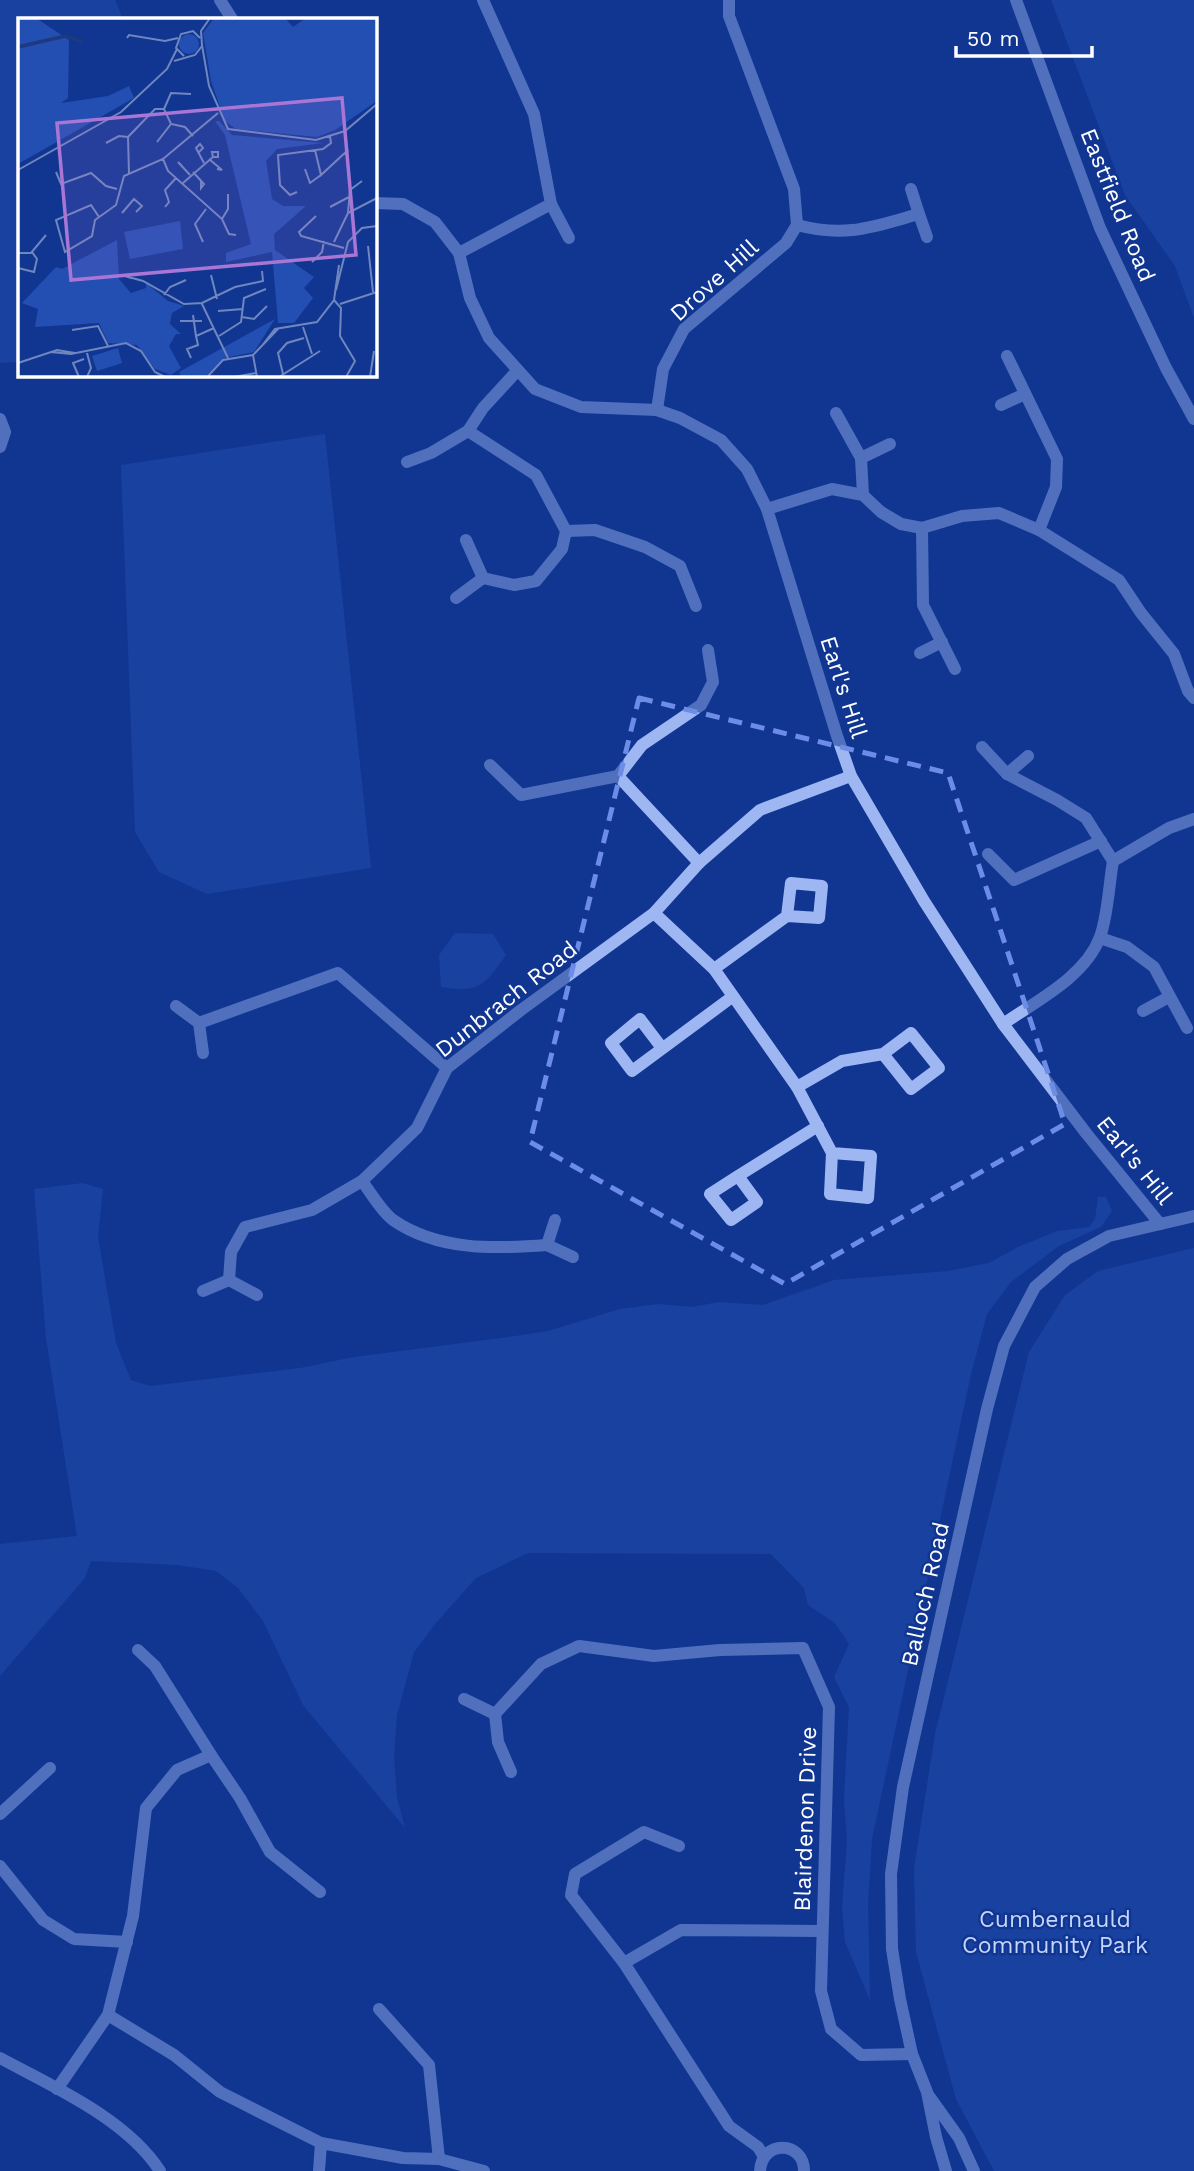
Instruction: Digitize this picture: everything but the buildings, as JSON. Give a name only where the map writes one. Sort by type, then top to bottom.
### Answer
[{"type":"street","points":[[220,0],[231,18]]},
{"type":"street","points":[[483,0],[534,114],[551,204],[569,238]]},
{"type":"street","points":[[729,0],[729,16],[794,188],[797,225],[818,230],[852,232],[919,214]]},
{"type":"street","name":"Eastfield Road","points":[[1016,0],[1100,228],[1166,368],[1194,419]]},
{"type":"street","points":[[911,189],[927,237]]},
{"type":"street","name":"Earl's Hill","points":[[376,203],[403,204],[435,222],[459,253],[470,298],[489,338],[535,389],[581,407],[657,410],[680,418],[721,440],[747,469],[766,509],[851,776],[924,901],[1003,1024],[1160,1224]]},
{"type":"street","points":[[459,253],[551,204]]},
{"type":"street","name":"Drove Hill","points":[[657,410],[663,369],[684,329],[786,243],[797,225]]},
{"type":"street","points":[[1007,356],[1057,459],[1056,487],[1039,530]]},
{"type":"street","points":[[407,462],[431,453],[468,431],[483,408],[517,371]]},
{"type":"street","points":[[1001,405],[1025,394]]},
{"type":"street","points":[[836,413],[861,458],[863,495]]},
{"type":"street","points":[[0,419],[5,432],[0,446]]},
{"type":"street","points":[[456,598],[483,578],[514,585],[536,581],[562,549],[566,531],[536,475],[468,431]]},
{"type":"street","points":[[861,458],[890,444]]},
{"type":"street","points":[[766,509],[832,489],[863,495],[891,518],[922,528],[962,516],[999,513],[1039,530],[1119,580],[1174,654],[1188,691],[1194,698]]},
{"type":"street","points":[[922,528],[923,605],[955,668]]},
{"type":"street","points":[[566,531],[595,530],[645,547],[680,566],[696,606]]},
{"type":"street","points":[[467,540],[483,578]]},
{"type":"street","points":[[920,653],[942,642]]},
{"type":"street","points":[[490,765],[521,795],[618,776],[642,746],[701,705],[713,682],[708,650]]},
{"type":"street","points":[[982,747],[1007,774],[1086,818],[1113,861],[1100,937],[1082,965],[1054,989],[1003,1024]]},
{"type":"street","points":[[1007,774],[1028,756]]},
{"type":"street","points":[[618,776],[699,863]]},
{"type":"street","name":"Dunbrach Road","points":[[229,1280],[231,1252],[245,1227],[312,1210],[362,1181],[417,1128],[447,1068],[654,913],[699,863],[760,810],[851,776]]},
{"type":"street","points":[[1113,861],[1169,828],[1194,819]]},
{"type":"street","points":[[988,854],[1014,880],[1101,841]]},
{"type":"street","points":[[654,913],[714,969],[797,1087],[832,1153],[830,1194],[868,1198],[871,1156],[832,1153]]},
{"type":"street","points":[[714,969],[787,915]]},
{"type":"street","points":[[1100,937],[1127,947],[1154,967],[1187,1028]]},
{"type":"street","points":[[199,1023],[338,973],[447,1068]]},
{"type":"street","points":[[662,1048],[732,997]]},
{"type":"street","points":[[1143,1011],[1169,998]]},
{"type":"street","points":[[176,1006],[199,1023],[203,1053]]},
{"type":"street","points":[[797,1087],[842,1061],[883,1054],[911,1033],[939,1068],[911,1089],[883,1054]]},
{"type":"street","points":[[738,1176],[818,1126]]},
{"type":"street","points":[[362,1181],[391,1219],[428,1239],[463,1246],[547,1245],[573,1257]]},
{"type":"street","name":"Balloch Road","points":[[946,2171],[927,2092],[912,2053],[900,1999],[892,1949],[891,1874],[903,1787],[987,1409],[1004,1346],[1035,1287],[1067,1259],[1110,1236],[1194,1216]]},
{"type":"street","points":[[547,1245],[555,1220]]},
{"type":"street","points":[[203,1291],[229,1280],[257,1295]]},
{"type":"street","name":"Blairdenon Drive","points":[[495,1714],[541,1664],[579,1646],[654,1656],[720,1650],[803,1648],[829,1707],[821,1991],[831,2029],[861,2055],[912,2053]]},
{"type":"street","points":[[138,1650],[155,1666],[240,1798],[270,1852],[320,1892]]},
{"type":"street","points":[[464,1699],[495,1714],[498,1742],[511,1772]]},
{"type":"street","points":[[57,2089],[108,2015],[133,1916],[146,1808],[177,1770],[211,1755]]},
{"type":"street","points":[[0,1814],[50,1768]]},
{"type":"street","points":[[679,1846],[644,1832],[575,1874],[571,1895],[624,1963],[729,2126],[758,2147],[764,2157]]},
{"type":"street","points":[[0,1866],[43,1920],[74,1939],[127,1942]]},
{"type":"street","points":[[624,1963],[681,1930],[822,1931]]},
{"type":"street","points":[[379,2009],[429,2065],[439,2158]]},
{"type":"street","points":[[108,2015],[174,2055],[220,2092],[321,2143],[402,2158],[439,2158],[484,2171]]},
{"type":"street","points":[[0,2057],[106,2117],[152,2159],[160,2171]]},
{"type":"street","name":"Balloch Road","points":[[927,2092],[959,2138],[974,2171]]},
{"type":"street","points":[[319,2171],[321,2143]]},
{"type":"street","points":[[760,2171],[764,2157],[771,2150],[781,2147],[791,2149],[799,2155],[804,2171]]},
{"type":"highlighted area","points":[[639,698],[948,773],[1065,1124],[785,1284],[530,1142]]},
{"type":"green space","points":[[0,0],[115,0],[123,18],[18,18],[18,362],[0,363]]},
{"type":"green space","points":[[1051,0],[1194,0],[1194,318],[1175,266],[1125,195]]},
{"type":"green space","points":[[325,434],[371,868],[207,894],[159,872],[135,832],[121,465]]},
{"type":"green space","points":[[455,933],[493,934],[506,955],[486,980],[473,988],[441,987],[439,955]]},
{"type":"green space","points":[[83,1183],[103,1189],[98,1237],[116,1343],[131,1380],[150,1386],[300,1368],[354,1357],[548,1331],[620,1309],[658,1304],[692,1307],[719,1302],[763,1305],[834,1280],[948,1271],[989,1263],[1018,1247],[1057,1231],[1089,1227],[1095,1219],[1098,1197],[1106,1197],[1112,1211],[1101,1227],[1059,1246],[1011,1282],[987,1314],[971,1374],[872,1839],[868,1903],[870,2000],[845,1942],[842,1906],[847,1842],[844,1799],[849,1707],[834,1677],[849,1644],[835,1623],[808,1605],[804,1588],[771,1554],[528,1553],[476,1578],[414,1652],[397,1715],[394,1757],[397,1797],[405,1828],[303,1705],[263,1621],[238,1588],[216,1571],[178,1565],[91,1561],[85,1578],[0,1676],[0,1544],[77,1536],[46,1338],[34,1189]]},
{"type":"green space","name":"Cumbernauld Community Park","points":[[1194,1248],[1194,2171],[994,2171],[956,2099],[916,1952],[914,1868],[935,1734],[1029,1352],[1065,1295],[1098,1271]]}]
